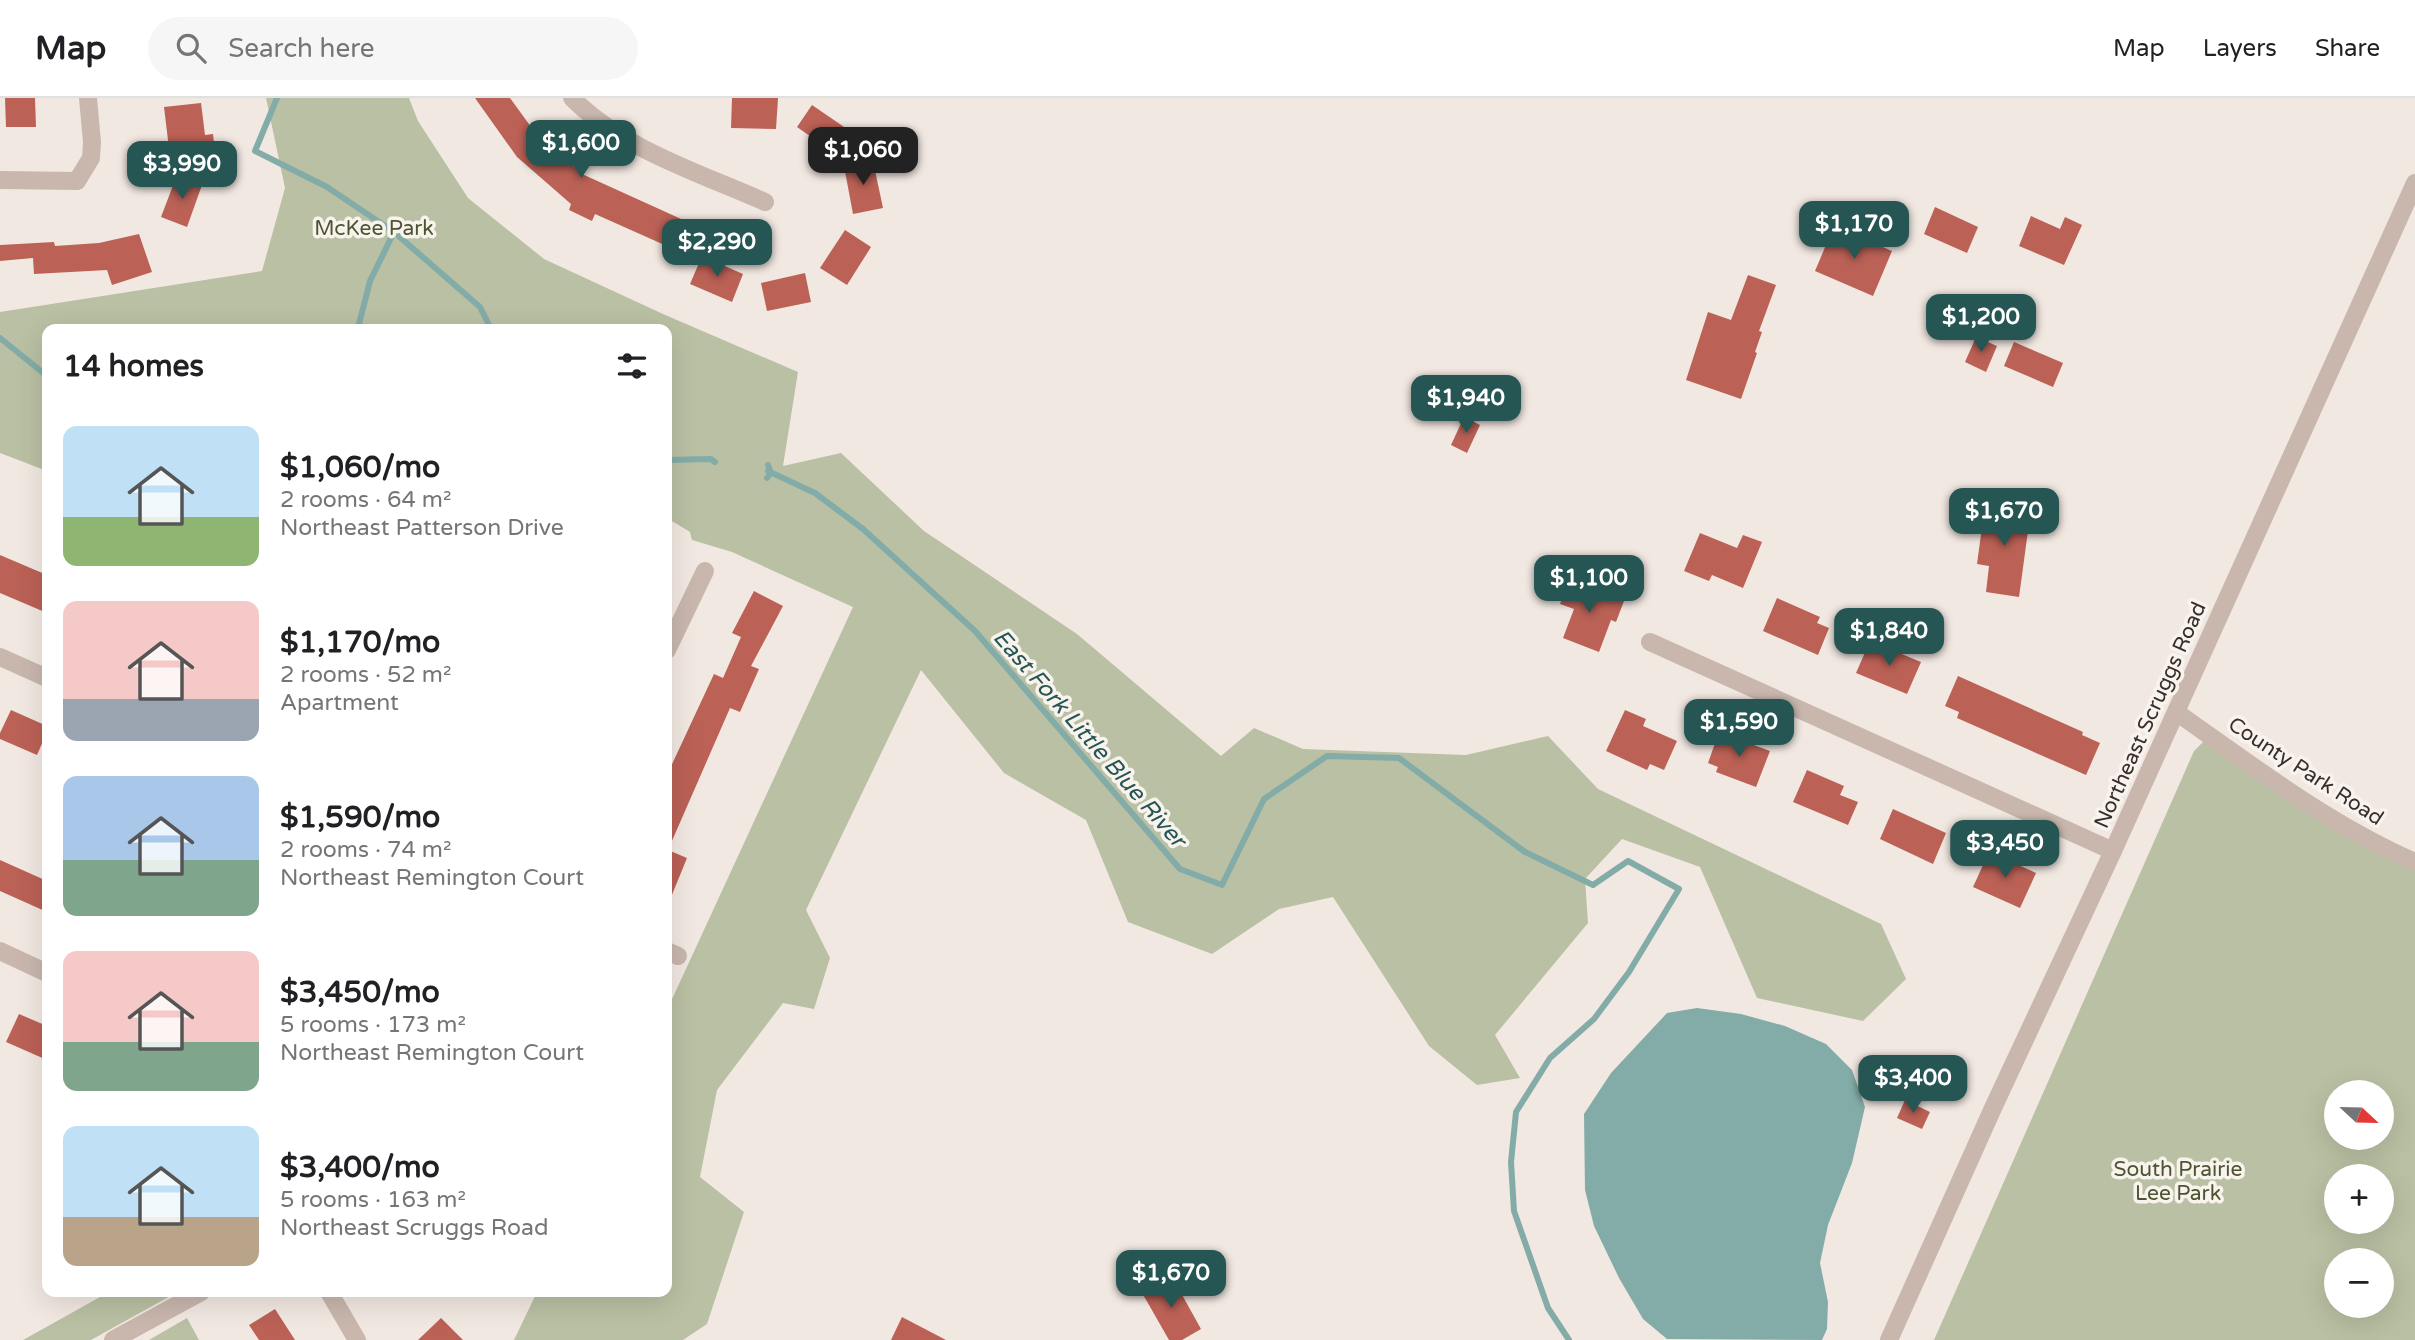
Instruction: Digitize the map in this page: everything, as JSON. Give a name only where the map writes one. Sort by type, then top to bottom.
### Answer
[{"type":"street","points":[[0,180],[77,181],[92,158],[88,98]]},
{"type":"street","points":[[572,98],[591,118],[620,137],[765,202]]},
{"type":"street","name":"Northeast Scruggs Road","points":[[1889,1340],[2415,183]]},
{"type":"street","points":[[672,640],[705,571]]},
{"type":"street","points":[[1650,642],[2113,851]]},
{"type":"street","points":[[0,657],[42,676]]},
{"type":"street","name":"County Park Road","points":[[2176,712],[2294,796],[2381,847],[2415,862]]},
{"type":"street","points":[[0,951],[42,971]]},
{"type":"street","points":[[114,1340],[192,1297]]},
{"type":"street","points":[[332,1297],[357,1340]]},
{"type":"green space","name":"McKee Park","points":[[266,98],[409,98],[418,121],[468,198],[544,259],[798,372],[783,466],[841,453],[924,531],[1077,634],[1221,756],[1254,728],[1303,749],[1466,755],[1548,736],[1598,789],[1881,924],[1906,979],[1863,1021],[1757,998],[1700,867],[1622,839],[1585,879],[1588,923],[1495,1035],[1520,1078],[1477,1085],[1429,1046],[1333,897],[1279,909],[1212,954],[1128,922],[1086,820],[1004,773],[921,670],[806,910],[830,958],[814,1009],[783,1003],[717,1090],[700,1177],[744,1212],[707,1324],[683,1340],[514,1340],[535,1297],[672,1297],[672,999],[853,607],[732,552],[692,540],[690,532],[672,521],[672,324],[42,324],[42,469],[0,453],[0,312],[262,271],[285,188]]},
{"type":"green space","name":"South Prairie Lee Park","points":[[2209,736],[2415,862],[2415,1340],[1934,1340],[2194,751]]},
{"type":"green space","points":[[100,1297],[169,1297],[91,1340],[23,1340]]},
{"type":"green space","points":[[187,1318],[199,1340],[149,1340]]},
{"type":"water","points":[[1697,1008],[1741,1014],[1785,1026],[1826,1044],[1852,1070],[1865,1107],[1852,1163],[1828,1225],[1820,1263],[1828,1302],[1827,1329],[1822,1340],[1667,1339],[1643,1319],[1619,1278],[1594,1226],[1585,1190],[1584,1114],[1611,1073],[1667,1013]]},
{"type":"building","points":[[5,98],[35,98],[36,127],[6,127]]},
{"type":"building","points":[[475,98],[510,98],[534,131],[582,174],[690,223],[678,251],[595,214],[592,221],[569,210],[571,204],[517,157]]},
{"type":"building","points":[[732,98],[778,98],[776,129],[731,128]]},
{"type":"building","points":[[201,103],[205,135],[213,134],[215,151],[170,157],[164,107]]},
{"type":"building","points":[[812,105],[850,131],[834,153],[797,127]]},
{"type":"building","points":[[873,161],[883,208],[853,214],[844,166]]},
{"type":"building","points":[[177,175],[202,185],[187,227],[161,217]]},
{"type":"building","points":[[1935,207],[1978,227],[1967,253],[1924,234]]},
{"type":"building","points":[[2031,216],[2060,229],[2065,217],[2082,225],[2064,265],[2019,246]]},
{"type":"building","points":[[1834,226],[1892,251],[1873,296],[1815,271]]},
{"type":"building","points":[[845,230],[871,247],[847,285],[820,268]]},
{"type":"building","points":[[139,234],[152,272],[112,285],[107,270],[34,274],[33,258],[0,261],[0,245],[54,242],[55,246],[99,243]]},
{"type":"building","points":[[702,256],[743,274],[732,302],[690,284]]},
{"type":"building","points":[[805,273],[811,302],[767,311],[761,283]]},
{"type":"building","points":[[1748,275],[1776,285],[1759,331],[1762,332],[1755,352],[1757,353],[1741,399],[1686,380],[1708,312],[1731,320]]},
{"type":"building","points":[[1976,337],[1997,346],[1986,372],[1965,362]]},
{"type":"building","points":[[2014,342],[2063,363],[2053,387],[2004,366]]},
{"type":"building","points":[[1464,417],[1480,425],[1467,453],[1451,445]]},
{"type":"building","points":[[1996,504],[2031,509],[2019,597],[1986,592],[1989,566],[1977,564],[1984,512],[1995,513]]},
{"type":"building","points":[[1700,533],[1737,548],[1743,535],[1762,542],[1743,588],[1712,575],[1709,581],[1684,571]]},
{"type":"building","points":[[0,555],[42,573],[42,611],[0,593]]},
{"type":"building","points":[[1569,581],[1624,601],[1616,622],[1611,620],[1599,652],[1563,638],[1574,609],[1560,604]]},
{"type":"building","points":[[754,591],[783,606],[751,666],[759,669],[740,712],[730,708],[672,841],[672,764],[714,674],[723,678],[741,637],[732,633]]},
{"type":"building","points":[[1777,598],[1820,617],[1817,623],[1829,628],[1818,655],[1763,631]]},
{"type":"building","points":[[1870,641],[1921,662],[1907,694],[1856,673]]},
{"type":"building","points":[[1958,676],[2083,732],[2082,735],[2100,743],[2086,775],[1957,718],[1959,712],[1945,706]]},
{"type":"building","points":[[11,710],[42,724],[42,744],[37,755],[0,739],[0,733]]},
{"type":"building","points":[[1625,710],[1646,719],[1643,726],[1677,741],[1664,770],[1650,764],[1647,770],[1606,751]]},
{"type":"building","points":[[1719,732],[1770,751],[1756,787],[1716,772],[1718,767],[1708,763]]},
{"type":"building","points":[[1807,770],[1844,786],[1840,795],[1858,802],[1848,825],[1793,802]]},
{"type":"building","points":[[1893,809],[1946,833],[1933,864],[1880,839]]},
{"type":"building","points":[[672,852],[687,858],[672,895]]},
{"type":"building","points":[[1989,852],[2036,873],[2020,908],[1973,887]]},
{"type":"building","points":[[0,860],[42,879],[42,910],[0,891]]},
{"type":"building","points":[[19,1014],[42,1024],[42,1058],[6,1042]]},
{"type":"building","points":[[1905,1100],[1930,1112],[1922,1129],[1897,1118]]},
{"type":"building","points":[[1171,1275],[1201,1329],[1182,1340],[1169,1340],[1141,1291]]},
{"type":"building","points":[[275,1309],[295,1340],[259,1340],[249,1325]]},
{"type":"building","points":[[902,1317],[946,1340],[891,1340]]},
{"type":"building","points":[[441,1318],[463,1340],[418,1340]]},
{"type":"waterway","name":"East Fork Little Blue River","points":[[277,98],[255,151],[327,187],[394,232],[480,307],[488,324]]},
{"type":"waterway","points":[[359,324],[370,281],[394,232]]},
{"type":"waterway","points":[[0,338],[42,372]]},
{"type":"waterway","name":"East Fork Little Blue River","points":[[672,460],[711,459],[715,462]]},
{"type":"waterway","name":"East Fork Little Blue River","points":[[767,478],[771,473],[768,465]]},
{"type":"waterway","name":"East Fork Little Blue River","points":[[768,471],[815,493],[863,529],[975,631],[1180,869],[1222,885],[1264,799],[1327,756],[1399,758],[1525,852],[1593,885],[1628,861],[1679,889],[1629,972],[1594,1019],[1550,1058],[1516,1112],[1511,1162],[1514,1211],[1548,1308],[1569,1340]]}]
